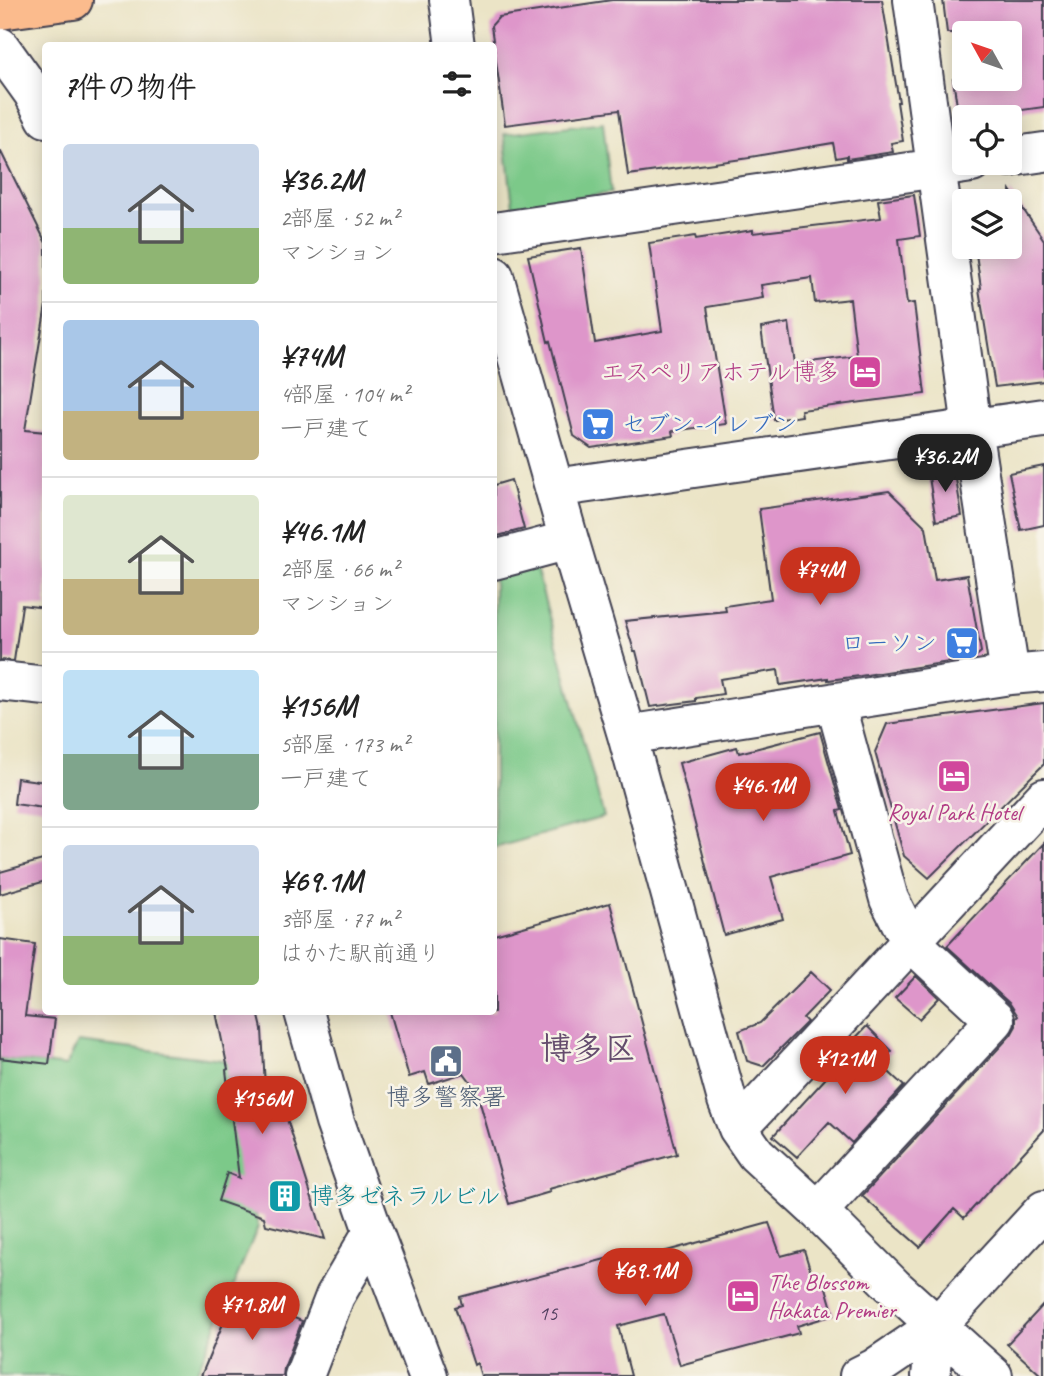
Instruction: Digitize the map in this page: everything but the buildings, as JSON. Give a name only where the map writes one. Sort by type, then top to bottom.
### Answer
[{"type":"main road","points":[[0,10],[73,0]]},
{"type":"street","points":[[449,0],[455,42]]},
{"type":"street","points":[[913,0],[952,157]]},
{"type":"street","points":[[0,47],[42,110]]},
{"type":"street","points":[[1022,155],[1044,152]]},
{"type":"street","points":[[497,232],[952,165]]},
{"type":"street","points":[[627,735],[1027,673],[972,428],[955,175]]},
{"type":"street","points":[[497,287],[627,735],[724,1087],[738,1128],[756,1154],[893,1286],[993,1376]]},
{"type":"street","points":[[554,488],[1044,418]]},
{"type":"street","points":[[497,559],[569,540]]},
{"type":"street","points":[[0,681],[42,686]]},
{"type":"street","points":[[818,1211],[995,1020],[910,941],[889,900],[835,702]]},
{"type":"street","points":[[738,1128],[1044,798]]},
{"type":"street","points":[[305,1015],[335,1122],[428,1376]]},
{"type":"street","points":[[859,1376],[937,1326],[1044,1210]]},
{"type":"street","points":[[304,1376],[335,1296],[373,1230]]},
{"type":"street","points":[[931,1376],[937,1326]]},
{"type":"green space","points":[[603,122],[611,193],[513,206],[504,134]]},
{"type":"green space","points":[[535,565],[604,817],[497,847],[497,576]]},
{"type":"green space","points":[[78,1042],[229,1061],[258,1227],[195,1376],[0,1376],[0,1058],[66,1066]]},
{"type":"place","name":"エスペリアホテル博多","points":[[865,372]]},
{"type":"place","name":"セブン-イレブン","points":[[598,424]]},
{"type":"place","name":"ローソン","points":[[962,643]]},
{"type":"place","name":"Royal Park Hotel","points":[[954,776]]},
{"type":"place","name":"博多警察署","points":[[446,1061]]},
{"type":"place","name":"博多ゼネラルビル","points":[[285,1196]]},
{"type":"place","name":"The Blossom Hakata Premier","points":[[743,1296]]},
{"type":"district","name":"博多区","points":[[588,1048]]}]
